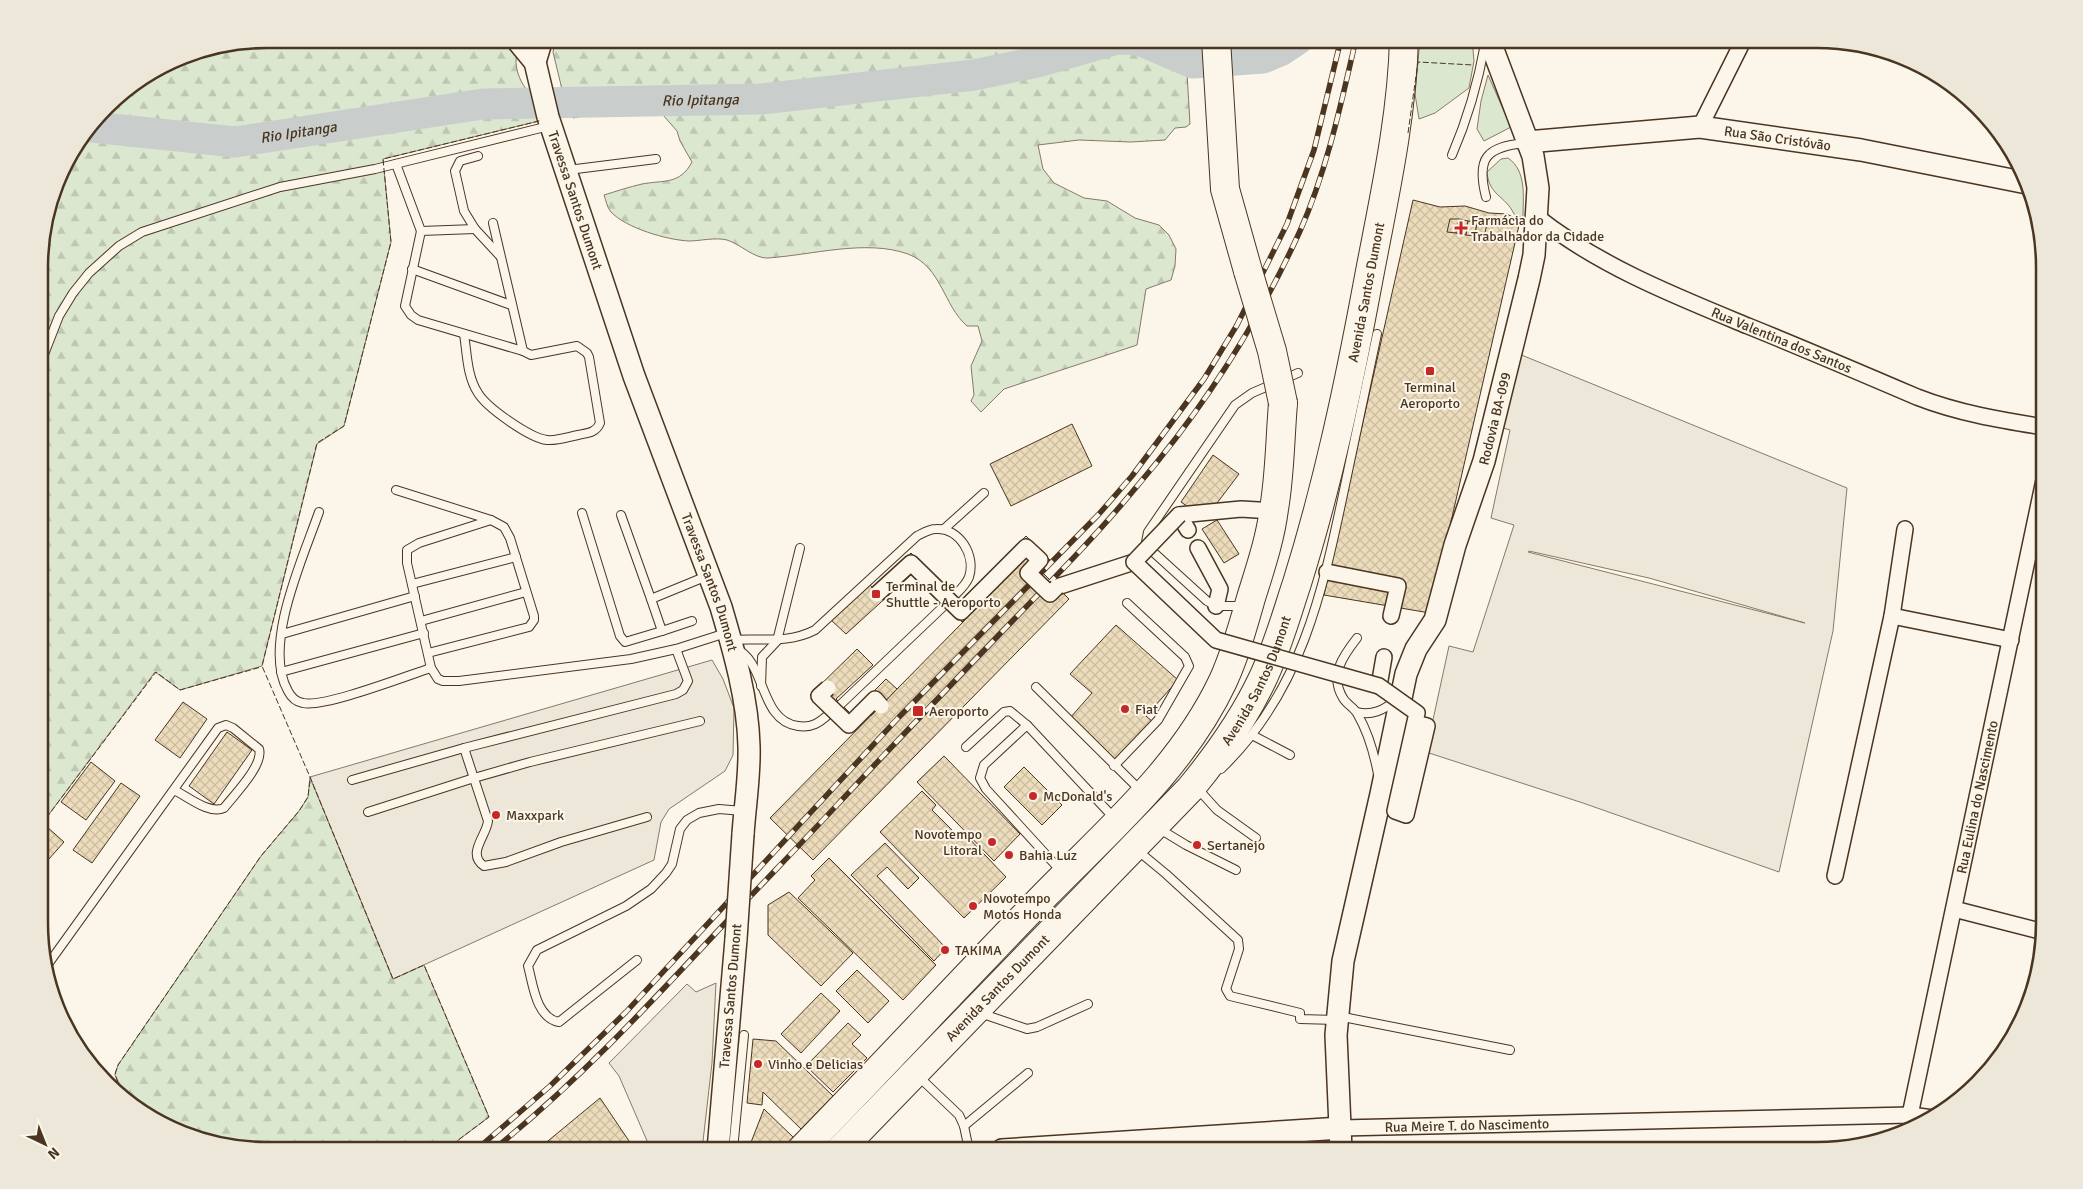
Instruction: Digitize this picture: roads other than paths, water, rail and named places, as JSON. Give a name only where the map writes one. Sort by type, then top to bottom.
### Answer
[{"type":"highway","name":"Avenida Santos Dumont","points":[[810,1142],[1166,770],[1222,683],[1231,662],[1265,552],[1274,511],[1280,463],[1283,404],[1272,351],[1225,189],[1216,48]]},
{"type":"highway","name":"Avenida Santos Dumont","points":[[848,1142],[1163,816],[1210,764],[1249,706],[1270,664],[1309,546],[1350,381],[1390,169],[1403,68],[1404,48]]},
{"type":"main road","name":"Travessa Santos Dumont","points":[[522,48],[536,67],[550,121],[634,376],[709,575],[730,640],[743,700],[749,746],[736,939],[718,1142]]},
{"type":"main road","points":[[536,67],[540,48]]},
{"type":"main road","name":"Rodovia BA-099","points":[[1341,1142],[1336,1034],[1343,962],[1381,794],[1402,689],[1410,662],[1435,620],[1457,538],[1484,461],[1534,255],[1538,188],[1533,156],[1490,48]]},
{"type":"main road","name":"Rua São Cristóvão","points":[[1527,142],[1700,127],[1861,150],[2018,181]]},
{"type":"main road","name":"Travessa Santos Dumont","points":[[715,1142],[719,1125]]},
{"type":"main road","name":"Rua Meire T. do Nascimento","points":[[1142,1142],[1341,1128]]},
{"type":"street","points":[[1700,127],[1740,48]]},
{"type":"street","name":"Rua Valentina dos Santos","points":[[1536,216],[1564,238],[1614,266],[1697,305],[1941,406],[1981,416],[2036,426]]},
{"type":"street","points":[[877,594],[911,563],[961,612],[1026,547],[1040,560],[1028,573],[1050,594],[1057,587],[1134,562],[1179,515],[1241,509],[1274,511]]},
{"type":"street","points":[[1179,515],[1188,530]]},
{"type":"street","name":"Rua Eulina do Nascimento","points":[[1910,1115],[2036,519]]},
{"type":"street","points":[[1835,876],[1892,616],[1905,529]]},
{"type":"street","points":[[1198,548],[1220,589],[1216,606]]},
{"type":"street","points":[[1134,562],[1216,640],[1378,686],[1416,712],[1396,812],[1406,814],[1427,726],[1419,724],[1402,801]]},
{"type":"street","points":[[1327,572],[1398,586],[1391,616]]},
{"type":"street","points":[[1892,616],[2011,640]]},
{"type":"street","points":[[1378,686],[1384,657]]},
{"type":"street","points":[[828,688],[819,696],[849,725],[875,699],[881,706]]},
{"type":"street","points":[[1954,909],[2036,930]]},
{"type":"street","name":"Rua Meire T. do Nascimento","points":[[1341,1128],[1918,1116]]},
{"type":"lane","points":[[1452,155],[1465,126],[1474,97],[1485,48]]},
{"type":"lane","points":[[48,344],[59,316],[73,293],[89,273],[119,246],[142,232],[280,187],[396,164],[550,121]]},
{"type":"lane","points":[[1486,197],[1481,173],[1482,165],[1491,153],[1503,145],[1527,142]]},
{"type":"lane","points":[[478,156],[460,162],[455,171],[464,211],[475,229],[500,257]]},
{"type":"lane","points":[[566,170],[656,159]]},
{"type":"lane","points":[[396,164],[421,232],[405,306],[407,311],[418,320],[523,351],[531,355],[577,346],[587,352],[589,357],[600,423],[594,431],[554,441],[535,437],[486,404],[472,382],[464,334]]},
{"type":"lane","points":[[493,222],[523,351]]},
{"type":"lane","points":[[421,232],[475,229]]},
{"type":"lane","points":[[412,269],[511,305]]},
{"type":"lane","points":[[1213,777],[1252,735],[1284,685],[1315,612],[1327,572],[1377,334]]},
{"type":"lane","points":[[1249,606],[1216,606],[1207,601],[1152,551],[1146,542],[1148,532],[1235,405],[1252,393],[1298,373]]},
{"type":"lane","points":[[396,490],[491,520],[504,527],[510,538],[534,616],[534,620],[529,626],[428,653]]},
{"type":"lane","points":[[944,529],[984,493]]},
{"type":"lane","points":[[320,512],[290,592],[282,634],[279,666],[284,683],[297,701],[303,704],[315,703],[432,668]]},
{"type":"lane","points":[[582,513],[622,640],[627,642],[692,621]]},
{"type":"lane","points":[[621,515],[662,632]]},
{"type":"lane","points":[[491,520],[419,543],[409,548],[406,554],[428,653],[438,680],[459,681],[631,659],[730,640],[777,641],[808,634],[815,630],[917,536],[933,529],[944,529],[957,537],[970,557],[971,569],[968,579],[954,596]]},
{"type":"lane","points":[[761,686],[762,657],[777,641],[800,548]]},
{"type":"lane","points":[[412,584],[516,556]]},
{"type":"lane","points":[[651,599],[709,575]]},
{"type":"lane","points":[[421,620],[526,592]]},
{"type":"lane","points":[[282,634],[415,596]]},
{"type":"lane","points":[[1114,766],[1158,720],[1189,666],[1185,657],[1127,603]]},
{"type":"lane","points":[[841,704],[945,605]]},
{"type":"lane","points":[[281,672],[424,633]]},
{"type":"lane","points":[[1358,638],[1344,655],[1337,676],[1343,698],[1357,712],[1370,740],[1381,794]]},
{"type":"lane","points":[[730,640],[748,656],[761,686],[777,713],[790,725],[814,726],[829,714]]},
{"type":"lane","points":[[352,780],[464,748],[676,694],[683,690],[688,681],[676,649]]},
{"type":"lane","points":[[1036,687],[1144,794]]},
{"type":"lane","points":[[1357,712],[1365,714],[1385,708],[1394,701],[1402,689]]},
{"type":"lane","points":[[966,747],[1004,712],[1010,710],[1118,822]]},
{"type":"lane","points":[[368,812],[530,762],[700,722]]},
{"type":"lane","points":[[51,960],[220,726],[226,725],[233,728],[259,748],[261,754],[259,761],[234,796],[220,810],[206,807],[174,790]]},
{"type":"lane","points":[[1027,726],[984,765],[980,778],[986,789],[1065,875]]},
{"type":"lane","points":[[1252,735],[1290,754]]},
{"type":"lane","points":[[464,748],[488,821],[486,830],[477,845],[477,856],[480,863],[484,866],[506,862],[561,842],[646,817]]},
{"type":"lane","points":[[1206,783],[1163,816],[1186,845],[1236,870]]},
{"type":"lane","points":[[1198,789],[1217,810],[1256,838]]},
{"type":"lane","points":[[637,960],[559,1022],[553,1021],[541,1010],[528,966],[537,950],[626,906],[651,889],[672,864],[680,830],[688,820],[699,813],[720,809],[745,811]]},
{"type":"lane","points":[[1134,847],[1238,940],[1239,949],[1226,989],[1230,996],[1300,1013],[1300,1019],[1337,1018],[1510,1050]]},
{"type":"lane","points":[[975,1011],[1027,1028],[1036,1027],[1088,1004]]},
{"type":"lane","points":[[734,1142],[744,1034]]},
{"type":"lane","points":[[915,1073],[959,1115],[964,1126],[967,1142]]},
{"type":"lane","points":[[964,1126],[1028,1073]]},
{"type":"waterway","name":"Rio Ipitanga","points":[[97,128],[235,142],[483,104],[761,99],[974,75],[1037,62],[1086,48]]},
{"type":"waterway","name":"Rio Ipitanga","points":[[1158,48],[1193,63],[1263,58],[1284,48]]},
{"type":"railway","points":[[485,1142],[550,1086],[626,1012],[899,717],[1099,514],[1132,476],[1204,379],[1237,325],[1287,224],[1314,150],[1339,48]]},
{"type":"railway","points":[[503,1142],[552,1100],[635,1019],[1086,544],[1162,456],[1228,364],[1266,299],[1300,231],[1326,161],[1354,48]]},
{"type":"place","name":"Farmácia do Trabalhador da Cidade","points":[[1461,228]]},
{"type":"place","name":"Terminal Aeroporto","points":[[1430,371]]},
{"type":"place","name":"Terminal de Shuttle - Aeroporto","points":[[876,594]]},
{"type":"place","name":"Fiat","points":[[1125,709]]},
{"type":"place","name":"Aeroporto","points":[[918,711]]},
{"type":"place","name":"McDonald's","points":[[1033,796]]},
{"type":"place","name":"Maxxpark","points":[[496,815]]},
{"type":"place","name":"Novotempo Litoral","points":[[992,842]]},
{"type":"place","name":"Sertanejo","points":[[1197,845]]},
{"type":"place","name":"Bahia Luz","points":[[1009,855]]},
{"type":"place","name":"Novotempo Motos Honda","points":[[973,906]]},
{"type":"place","name":"TAKIMA","points":[[945,950]]},
{"type":"place","name":"Vinho e Delicias","points":[[758,1064]]}]
